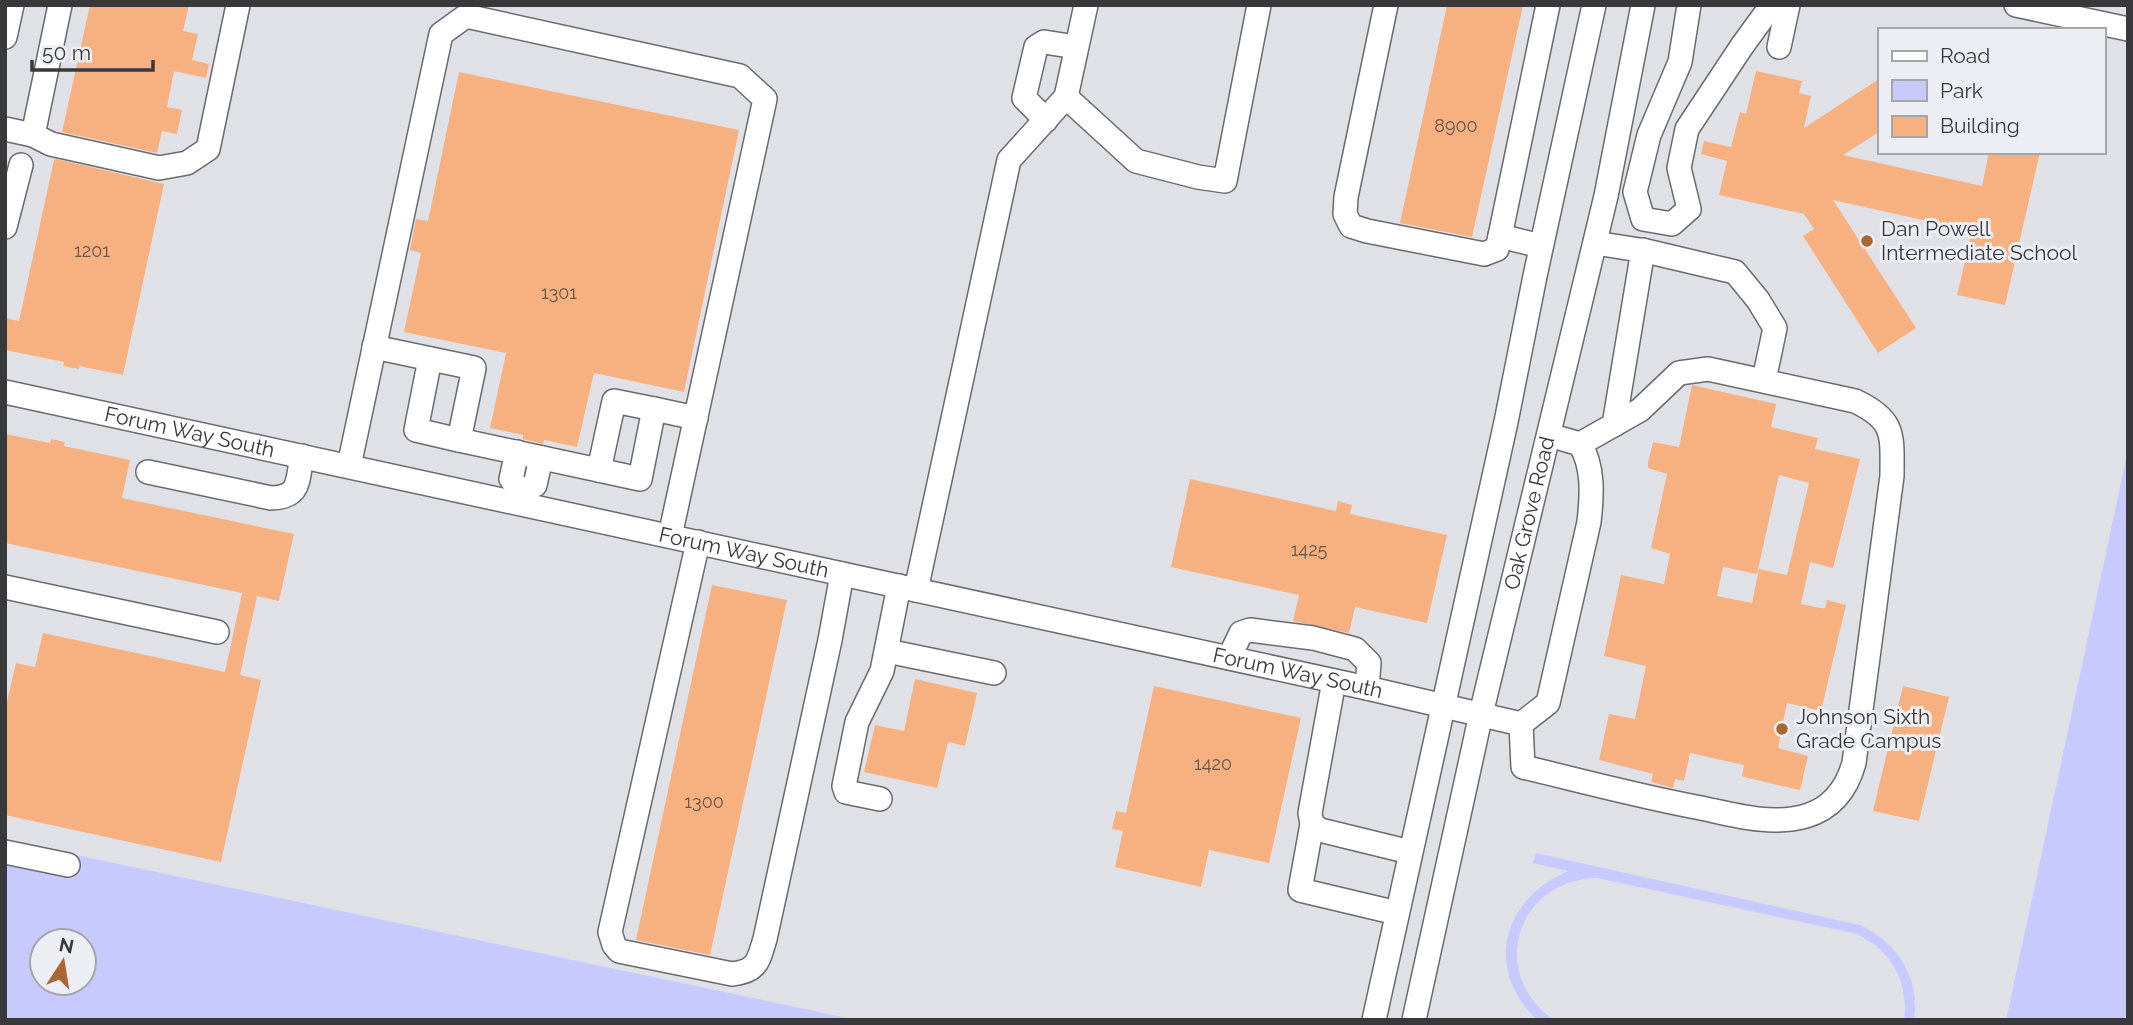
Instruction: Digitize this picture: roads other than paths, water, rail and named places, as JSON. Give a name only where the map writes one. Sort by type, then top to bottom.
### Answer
[{"type":"street","points":[[5,37],[12,5]]},
{"type":"street","points":[[33,135],[60,5]]},
{"type":"street","points":[[5,129],[33,135],[51,144],[159,168],[187,163],[208,149],[238,5]]},
{"type":"street","points":[[880,799],[846,792],[844,789],[857,722],[882,671],[908,588],[1009,160],[1066,97],[1086,5]]},
{"type":"street","points":[[1066,97],[1136,161],[1225,181],[1259,5]]},
{"type":"street","points":[[1386,5],[1346,197],[1345,214],[1351,226],[1367,231],[1484,254],[1497,249],[1548,5]]},
{"type":"street","name":"Oak Grove Road","points":[[1374,1020],[1506,422],[1594,5]]},
{"type":"street","name":"Oak Grove Road","points":[[1413,1020],[1481,714],[1595,243],[1643,5]]},
{"type":"street","points":[[1689,5],[1681,62],[1649,135],[1635,192],[1643,219],[1672,224],[1689,209],[1679,168],[1687,129],[1742,46],[1766,13],[1777,5]]},
{"type":"street","points":[[1779,47],[1788,5]]},
{"type":"street","points":[[2016,5],[2128,29]]},
{"type":"street","points":[[349,466],[441,34],[466,16],[531,30],[740,76],[765,99],[670,536]]},
{"type":"street","points":[[1046,120],[1024,98],[1036,47],[1044,41],[1076,47]]},
{"type":"street","points":[[5,227],[21,165]]},
{"type":"street","points":[[1500,236],[1541,246]]},
{"type":"street","points":[[1595,243],[1643,250],[1735,272],[1758,300],[1775,328],[1764,380]]},
{"type":"street","points":[[1614,425],[1643,250]]},
{"type":"street","points":[[374,347],[474,368],[459,440]]},
{"type":"street","points":[[430,359],[416,430],[459,440],[640,479],[654,409]]},
{"type":"street","points":[[1549,435],[1580,444],[1585,452],[1592,491],[1589,522],[1548,703],[1521,724],[1523,766],[1660,800],[1758,818],[1785,820],[1808,816],[1828,805],[1849,782],[1854,763],[1892,476],[1892,436],[1883,421],[1870,408],[1855,401],[1708,369],[1679,373],[1640,410],[1580,444]]},
{"type":"street","name":"Forum Way South","points":[[5,392],[349,466],[520,497],[670,536],[1442,704],[1521,724]]},
{"type":"street","points":[[599,470],[614,401],[696,418]]},
{"type":"street","points":[[517,452],[512,480],[520,497],[536,485],[541,458]]},
{"type":"street","points":[[148,472],[271,498],[284,498],[296,488],[302,456]]},
{"type":"street","points":[[698,542],[610,932],[620,951],[732,974],[746,973],[756,964],[765,939],[842,573]]},
{"type":"street","points":[[5,587],[217,632]]},
{"type":"street","points":[[1229,658],[1241,633],[1250,630],[1313,638],[1355,649],[1369,663],[1367,688]]},
{"type":"street","points":[[887,651],[994,673]]},
{"type":"street","points":[[1334,681],[1310,813],[1312,824],[1300,890],[1397,913]]},
{"type":"street","points":[[1312,824],[1320,830],[1410,852]]},
{"type":"street","points":[[5,852],[68,865]]},
{"type":"place","name":"Dan Powell Intermediate School","points":[[1867,241]]},
{"type":"place","name":"Johnson Sixth Grade Campus","points":[[1782,729]]}]
